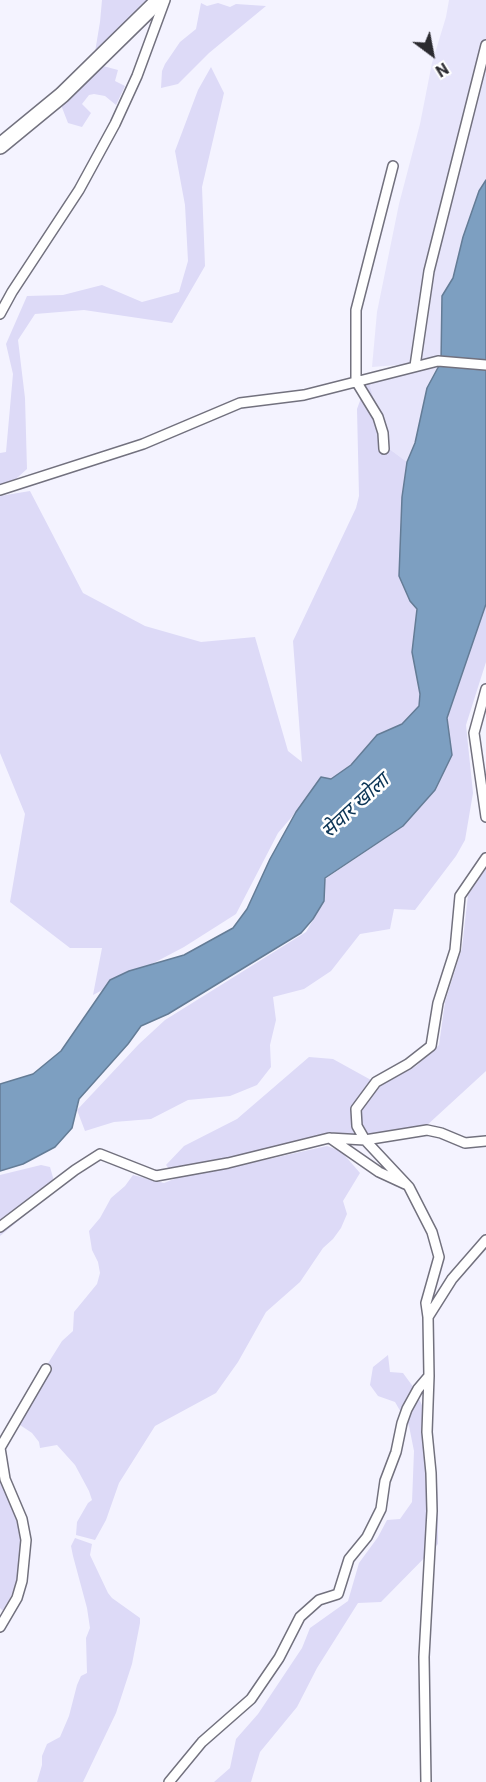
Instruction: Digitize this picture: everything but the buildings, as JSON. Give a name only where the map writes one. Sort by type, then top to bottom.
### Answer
[{"type":"main road","points":[[0,146],[62,95],[159,0]]},
{"type":"street","points":[[0,314],[79,190],[116,124],[165,0]]},
{"type":"street","points":[[415,366],[429,271],[486,45]]},
{"type":"street","points":[[384,449],[383,433],[378,417],[356,381],[356,310],[393,166]]},
{"type":"street","points":[[0,490],[143,444],[240,403],[304,395],[438,361],[486,365]]},
{"type":"street","points":[[486,689],[474,734],[486,818]]},
{"type":"street","points":[[426,1782],[424,1657],[432,1511],[427,1432],[429,1376],[426,1303],[439,1257],[432,1232],[409,1187],[365,1140],[357,1126],[356,1109],[376,1082],[408,1064],[431,1046],[438,1004],[455,950],[460,896],[486,858]]},
{"type":"street","points":[[0,1227],[75,1170],[100,1154],[156,1176],[228,1163],[329,1138],[365,1140],[427,1130],[465,1143],[486,1141]]},
{"type":"street","points":[[329,1138],[379,1172],[409,1187]]},
{"type":"street","points":[[428,1317],[452,1279],[486,1240]]},
{"type":"street","points":[[0,1627],[17,1598],[22,1581],[26,1539],[22,1519],[5,1479],[0,1448],[46,1369]]},
{"type":"street","points":[[170,1782],[202,1742],[251,1699],[279,1658],[300,1617],[319,1600],[338,1594],[349,1559],[367,1537],[381,1509],[385,1481],[396,1452],[407,1409],[418,1389],[429,1376]]},
{"type":"shaded area","points":[[102,0],[148,0],[95,52],[100,22]]},
{"type":"shaded area","points":[[449,0],[486,0],[486,180],[479,191],[463,237],[453,278],[442,296],[441,362],[427,388],[415,443],[407,462],[388,448],[368,379],[437,362],[372,367],[377,312],[399,204]]},
{"type":"shaded area","points":[[201,3],[207,6],[218,3],[230,7],[236,4],[266,6],[209,53],[178,84],[161,88],[162,71],[165,64],[180,42],[196,29]]},
{"type":"shaded area","points":[[103,66],[118,70],[115,81],[125,86],[116,105],[105,96],[89,95],[82,104],[91,113],[82,127],[68,123],[61,105]]},
{"type":"shaded area","points":[[211,67],[224,93],[202,187],[205,266],[172,323],[84,310],[35,314],[18,340],[25,398],[27,469],[8,486],[0,487],[0,453],[6,452],[13,374],[6,344],[27,296],[63,295],[102,285],[142,302],[179,292],[188,261],[185,205],[175,151],[198,90]]},
{"type":"shaded area","points":[[368,379],[388,448],[407,462],[402,497],[399,576],[410,601],[417,609],[412,652],[420,694],[419,706],[402,724],[377,735],[351,765],[331,779],[321,777],[278,833],[236,914],[184,947],[93,995],[102,948],[70,948],[10,902],[25,814],[0,753],[0,496],[30,491],[83,593],[145,626],[201,642],[255,637],[288,751],[302,762],[293,641],[356,508],[359,496],[357,409]]},
{"type":"shaded area","points":[[486,604],[486,662],[466,725],[473,793],[465,840],[456,856],[415,910],[394,909],[390,929],[360,934],[331,971],[304,989],[273,997],[276,1020],[270,1045],[271,1067],[257,1085],[230,1096],[188,1100],[151,1119],[114,1122],[85,1131],[77,1110],[139,1044],[165,1020],[306,932],[324,901],[325,879],[403,826],[452,755],[447,718]]},
{"type":"shaded area","points":[[486,868],[486,1071],[425,1127],[372,1135],[326,1133],[227,1162],[171,1171],[166,1165],[184,1146],[237,1119],[309,1057],[333,1059],[371,1080],[385,1083],[416,1066],[439,1045],[445,1002],[462,948],[468,895]]},
{"type":"shaded area","points":[[327,1146],[341,1151],[360,1173],[343,1201],[347,1214],[341,1228],[323,1248],[300,1282],[266,1312],[238,1362],[216,1393],[155,1426],[119,1483],[106,1520],[95,1540],[76,1535],[77,1522],[92,1500],[89,1491],[75,1465],[57,1445],[40,1448],[39,1442],[32,1433],[20,1425],[47,1365],[62,1341],[73,1331],[74,1312],[97,1284],[100,1273],[92,1250],[89,1231],[100,1218],[111,1198],[125,1186],[133,1175],[164,1183],[182,1176],[211,1172]]},
{"type":"shaded area","points":[[41,1165],[50,1167],[54,1181],[41,1202],[0,1236],[0,1175]]},
{"type":"shaded area","points":[[388,1355],[390,1372],[403,1373],[414,1388],[428,1418],[436,1468],[438,1544],[381,1602],[358,1603],[317,1668],[297,1707],[260,1752],[251,1782],[214,1782],[230,1768],[236,1739],[258,1714],[302,1648],[310,1628],[348,1601],[359,1563],[387,1520],[400,1519],[412,1502],[414,1451],[409,1426],[395,1402],[378,1396],[370,1385],[373,1367]]},
{"type":"shaded area","points":[[0,1472],[23,1540],[18,1580],[4,1612],[0,1608]]},
{"type":"shaded area","points":[[75,1538],[92,1544],[90,1555],[108,1593],[140,1618],[140,1623],[132,1664],[116,1713],[83,1782],[37,1782],[47,1744],[60,1737],[69,1716],[77,1685],[81,1676],[87,1673],[86,1638],[90,1628],[71,1546]]},
{"type":"water","name":"सेवार खोला","points":[[486,180],[486,604],[447,718],[452,755],[435,790],[403,826],[325,878],[324,901],[301,933],[168,1014],[141,1026],[79,1099],[72,1128],[55,1147],[23,1164],[0,1171],[0,1084],[33,1074],[61,1051],[110,980],[129,971],[184,955],[233,928],[247,909],[270,859],[296,812],[321,777],[331,779],[351,765],[377,735],[402,724],[419,706],[420,694],[412,652],[417,609],[410,601],[399,576],[402,497],[407,462],[415,443],[427,388],[441,362],[442,296],[453,278],[463,237],[479,191]]}]
